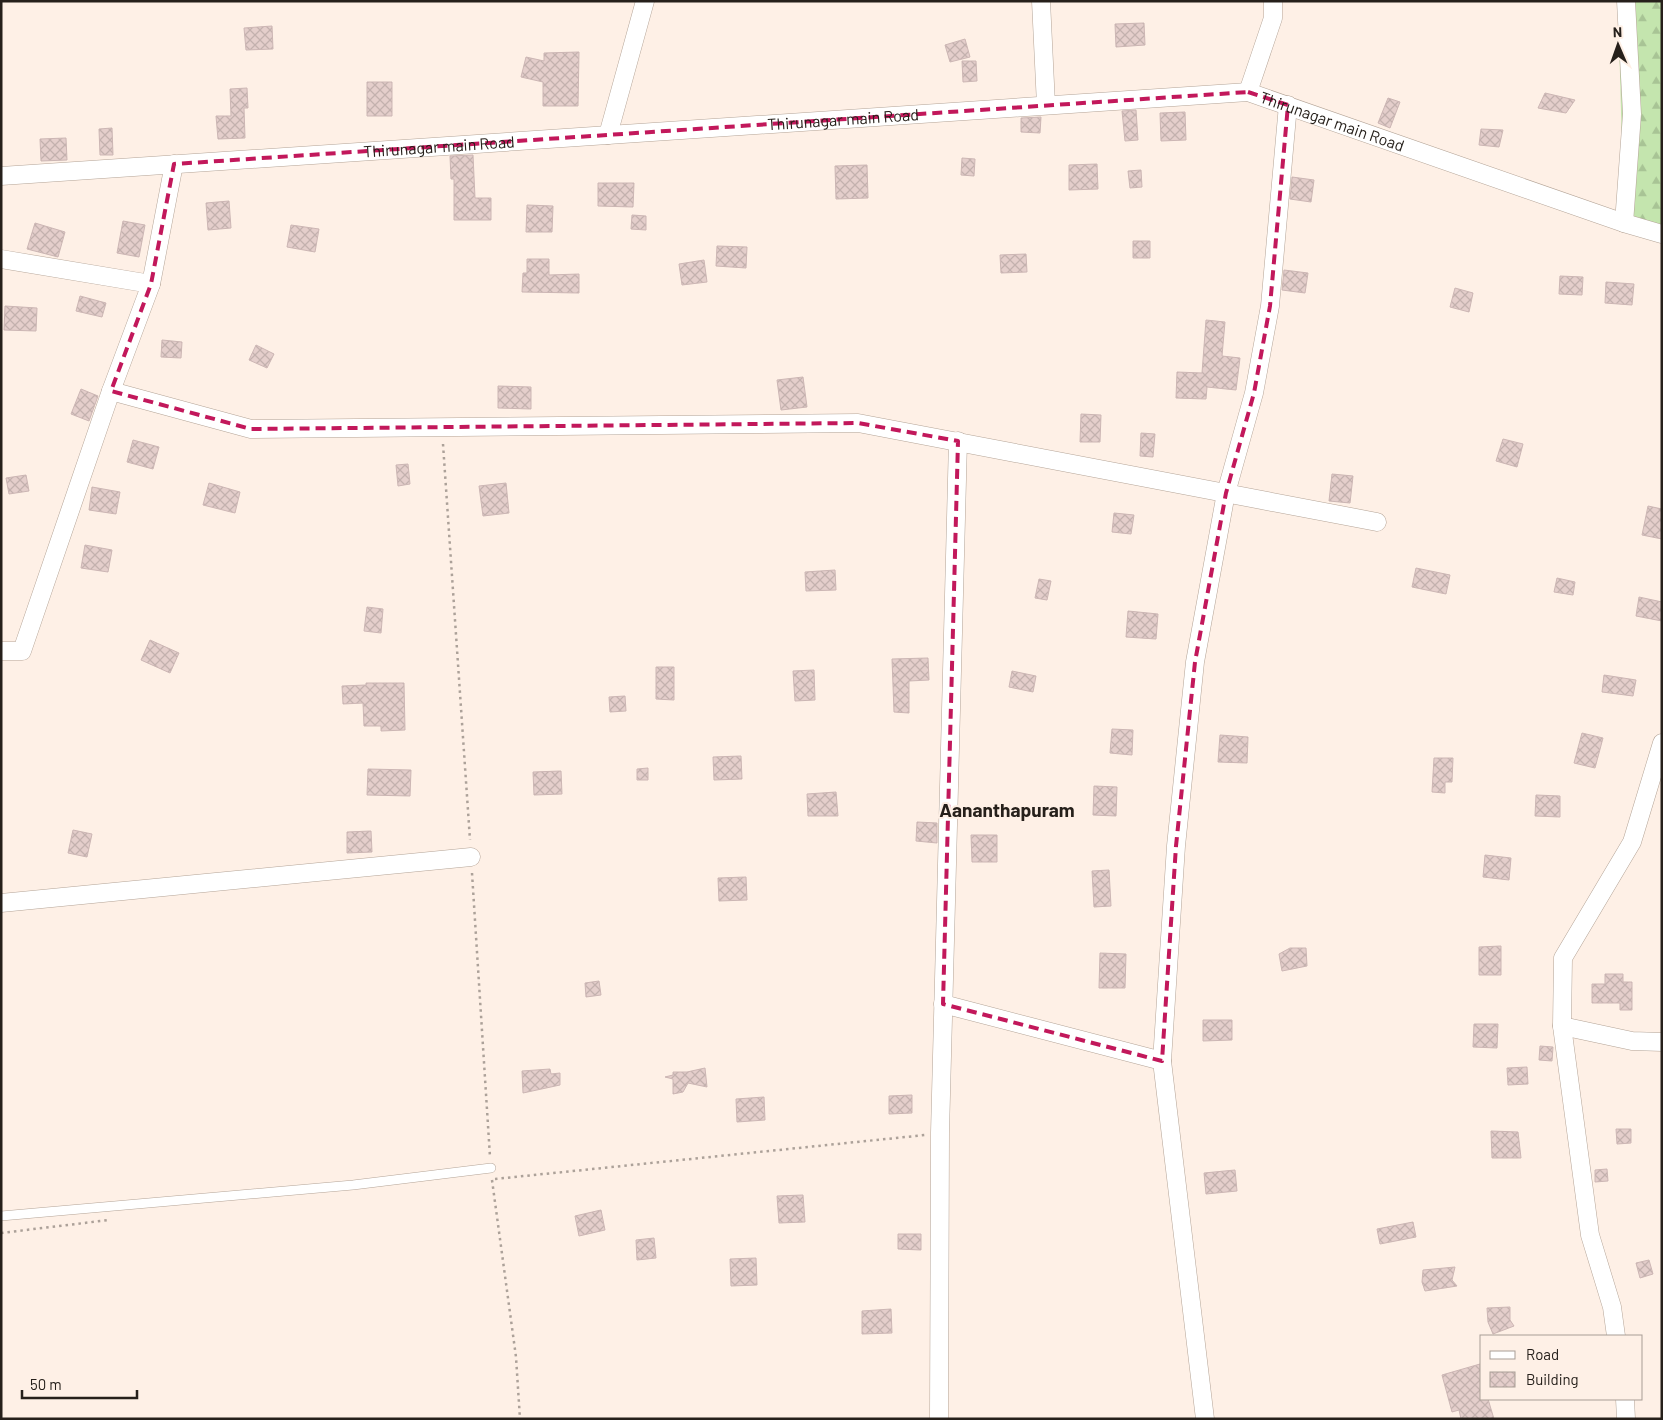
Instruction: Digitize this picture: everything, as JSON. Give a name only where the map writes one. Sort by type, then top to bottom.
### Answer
[{"type":"street","points":[[608,135],[645,1]]},
{"type":"street","points":[[1041,1],[1046,105]]},
{"type":"street","points":[[1248,92],[1273,18],[1273,1]]},
{"type":"street","points":[[1624,223],[1632,114],[1626,1]]},
{"type":"street","name":"Thirunagar main Road","points":[[1,176],[1248,92],[1624,223],[1662,234]]},
{"type":"street","points":[[1205,1419],[1162,1061],[1176,846],[1195,662],[1226,494],[1254,392],[1270,306],[1288,105]]},
{"type":"street","points":[[1,651],[22,651],[111,390],[151,284],[174,164]]},
{"type":"street","points":[[1,259],[151,284]]},
{"type":"street","points":[[111,390],[251,429],[858,423],[1377,522]]},
{"type":"street","points":[[939,1419],[940,1133],[958,441]]},
{"type":"street","points":[[1616,1335],[1612,1307],[1590,1235],[1562,1026],[1562,958],[1632,842],[1662,743]]},
{"type":"street","points":[[1,903],[471,857]]},
{"type":"street","points":[[943,1004],[1162,1061]]},
{"type":"street","points":[[1562,1026],[1632,1041],[1662,1042]]},
{"type":"street","points":[[1625,1400],[1626,1419]]},
{"type":"lane","points":[[1,1216],[353,1185],[491,1168]]},
{"type":"path","points":[[442,428],[491,1168],[516,1357],[520,1419]]},
{"type":"path","points":[[492,1180],[940,1133]]},
{"type":"highlighted area","points":[[1248,92],[1288,105],[1270,306],[1254,393],[1226,493],[1195,662],[1176,846],[1162,1061],[943,1004],[958,441],[858,423],[251,429],[111,391],[151,284],[174,164]]},
{"type":"green space","points":[[1618,1],[1662,1],[1662,236],[1624,223]]},
{"type":"building","points":[[1144,23],[1145,45],[1116,47],[1115,24]]},
{"type":"building","points":[[272,26],[273,49],[246,50],[244,28]]},
{"type":"building","points":[[965,39],[970,57],[950,62],[945,45]]},
{"type":"building","points":[[579,52],[578,106],[543,106],[543,82],[521,77],[526,57],[544,61],[544,53]]},
{"type":"building","points":[[962,61],[976,61],[977,81],[963,82]]},
{"type":"building","points":[[367,82],[392,82],[392,116],[367,116]]},
{"type":"building","points":[[247,88],[248,108],[244,108],[245,138],[218,139],[216,116],[231,116],[230,89]]},
{"type":"building","points":[[1545,93],[1575,100],[1566,113],[1538,108]]},
{"type":"building","points":[[1388,98],[1400,102],[1390,128],[1378,123]]},
{"type":"building","points":[[1136,110],[1138,140],[1125,141],[1122,111]]},
{"type":"building","points":[[1185,112],[1186,140],[1161,141],[1160,113]]},
{"type":"building","points":[[1041,117],[1040,133],[1021,132],[1021,118]]},
{"type":"building","points":[[112,128],[113,155],[100,155],[99,129]]},
{"type":"building","points":[[1481,129],[1503,130],[1499,147],[1479,145]]},
{"type":"building","points":[[66,138],[67,160],[41,161],[40,139]]},
{"type":"building","points":[[473,155],[475,198],[491,198],[491,220],[454,220],[454,179],[451,179],[450,156]]},
{"type":"building","points":[[962,158],[975,159],[974,176],[961,175]]},
{"type":"building","points":[[1097,164],[1098,189],[1069,190],[1069,165]]},
{"type":"building","points":[[867,165],[868,198],[836,199],[835,166]]},
{"type":"building","points":[[1141,170],[1142,187],[1130,188],[1128,171]]},
{"type":"building","points":[[1292,177],[1314,180],[1311,202],[1290,199]]},
{"type":"building","points":[[598,183],[634,183],[633,207],[598,206]]},
{"type":"building","points":[[229,201],[231,228],[208,230],[206,203]]},
{"type":"building","points":[[527,205],[553,206],[552,232],[526,232]]},
{"type":"building","points":[[632,215],[646,216],[646,230],[631,229]]},
{"type":"building","points":[[123,221],[145,225],[139,257],[117,253]]},
{"type":"building","points":[[35,223],[65,232],[58,257],[27,249]]},
{"type":"building","points":[[291,225],[319,229],[315,252],[287,247]]},
{"type":"building","points":[[1133,241],[1150,241],[1150,258],[1133,258]]},
{"type":"building","points":[[717,246],[747,247],[746,268],[716,266]]},
{"type":"building","points":[[1026,254],[1027,272],[1001,273],[1000,255]]},
{"type":"building","points":[[527,259],[549,259],[549,275],[579,274],[579,293],[522,292],[523,273],[527,273]]},
{"type":"building","points":[[704,260],[707,282],[682,285],[679,264]]},
{"type":"building","points":[[1284,270],[1308,273],[1305,293],[1282,290]]},
{"type":"building","points":[[1560,276],[1583,277],[1582,295],[1559,294]]},
{"type":"building","points":[[1606,282],[1634,284],[1632,305],[1605,303]]},
{"type":"building","points":[[1455,288],[1473,293],[1469,312],[1450,307]]},
{"type":"building","points":[[80,296],[106,303],[102,317],[76,311]]},
{"type":"building","points":[[5,306],[37,308],[36,331],[4,330]]},
{"type":"building","points":[[1206,320],[1225,322],[1222,356],[1240,358],[1236,390],[1207,387],[1206,399],[1176,398],[1177,372],[1202,373]]},
{"type":"building","points":[[162,340],[182,342],[181,358],[161,357]]},
{"type":"building","points":[[256,345],[274,354],[267,368],[249,360]]},
{"type":"building","points":[[803,377],[807,407],[781,410],[777,380]]},
{"type":"building","points":[[498,386],[531,387],[531,409],[498,408]]},
{"type":"building","points":[[81,389],[98,396],[89,421],[71,414]]},
{"type":"building","points":[[1081,414],[1101,415],[1100,442],[1080,442]]},
{"type":"building","points":[[1141,433],[1155,434],[1153,457],[1140,456]]},
{"type":"building","points":[[1503,439],[1523,444],[1517,467],[1496,461]]},
{"type":"building","points":[[133,440],[159,447],[153,469],[127,462]]},
{"type":"building","points":[[408,464],[410,484],[398,486],[396,465]]},
{"type":"building","points":[[1332,474],[1353,476],[1350,503],[1329,501]]},
{"type":"building","points":[[26,475],[29,491],[9,494],[6,478]]},
{"type":"building","points":[[209,483],[240,492],[235,513],[203,505]]},
{"type":"building","points":[[506,483],[509,513],[483,516],[479,486]]},
{"type":"building","points":[[92,487],[120,492],[116,514],[89,510]]},
{"type":"building","points":[[1648,506],[1662,509],[1662,539],[1642,535]]},
{"type":"building","points":[[1114,513],[1134,515],[1131,534],[1112,532]]},
{"type":"building","points":[[85,545],[112,550],[108,572],[81,568]]},
{"type":"building","points":[[1416,568],[1450,575],[1446,594],[1412,587]]},
{"type":"building","points":[[835,570],[836,590],[806,591],[805,572]]},
{"type":"building","points":[[1557,578],[1575,582],[1573,595],[1554,592]]},
{"type":"building","points":[[1039,579],[1051,581],[1047,600],[1035,598]]},
{"type":"building","points":[[1639,597],[1662,602],[1662,621],[1636,616]]},
{"type":"building","points":[[367,607],[383,609],[381,633],[364,631]]},
{"type":"building","points":[[1128,611],[1158,614],[1156,639],[1126,637]]},
{"type":"building","points":[[150,640],[179,653],[170,673],[141,660]]},
{"type":"building","points":[[928,658],[929,680],[909,681],[909,713],[894,712],[892,659]]},
{"type":"building","points":[[656,667],[674,667],[674,700],[656,699]]},
{"type":"building","points":[[814,670],[815,700],[795,701],[793,671]]},
{"type":"building","points":[[1012,671],[1036,676],[1033,692],[1009,687]]},
{"type":"building","points":[[1604,675],[1636,680],[1633,696],[1602,692]]},
{"type":"building","points":[[366,683],[404,683],[405,730],[381,731],[381,726],[364,726],[363,703],[343,704],[342,686],[366,685]]},
{"type":"building","points":[[625,696],[626,711],[610,712],[609,697]]},
{"type":"building","points":[[1112,729],[1133,730],[1132,755],[1110,753]]},
{"type":"building","points":[[1582,733],[1603,738],[1595,768],[1574,763]]},
{"type":"building","points":[[1220,735],[1248,737],[1247,763],[1218,762]]},
{"type":"building","points":[[741,756],[742,779],[714,780],[713,757]]},
{"type":"building","points":[[1434,758],[1453,758],[1452,782],[1445,782],[1445,793],[1432,792]]},
{"type":"building","points":[[648,768],[648,780],[637,780],[637,769]]},
{"type":"building","points":[[368,769],[411,770],[410,796],[367,795]]},
{"type":"building","points":[[561,771],[562,794],[534,795],[533,772]]},
{"type":"building","points":[[1094,786],[1117,787],[1116,816],[1093,815]]},
{"type":"building","points":[[836,792],[838,816],[808,816],[807,794]]},
{"type":"building","points":[[1536,795],[1560,796],[1560,817],[1535,816]]},
{"type":"building","points":[[917,822],[937,823],[937,843],[916,841]]},
{"type":"building","points":[[73,830],[92,834],[87,857],[68,853]]},
{"type":"building","points":[[371,831],[372,852],[347,853],[347,832]]},
{"type":"building","points":[[971,835],[997,835],[997,862],[972,862]]},
{"type":"building","points":[[1485,855],[1511,858],[1509,880],[1483,877]]},
{"type":"building","points":[[1109,870],[1111,906],[1094,907],[1092,871]]},
{"type":"building","points":[[746,877],[747,900],[719,901],[718,878]]},
{"type":"building","points":[[1501,946],[1501,975],[1479,975],[1479,947]]},
{"type":"building","points":[[1290,948],[1306,948],[1307,966],[1282,971],[1279,954]]},
{"type":"building","points":[[1100,953],[1126,954],[1125,988],[1099,988]]},
{"type":"building","points":[[1605,974],[1623,974],[1623,982],[1632,982],[1632,1010],[1620,1010],[1620,1003],[1592,1003],[1592,984],[1605,984]]},
{"type":"building","points":[[599,981],[601,995],[586,997],[585,983]]},
{"type":"building","points":[[1203,1020],[1232,1020],[1232,1040],[1203,1041]]},
{"type":"building","points":[[1474,1024],[1498,1024],[1497,1048],[1473,1047]]},
{"type":"building","points":[[1540,1046],[1553,1047],[1552,1061],[1539,1060]]},
{"type":"building","points":[[1527,1067],[1528,1084],[1508,1085],[1507,1068]]},
{"type":"building","points":[[705,1068],[707,1087],[688,1083],[683,1092],[673,1094],[673,1079],[665,1077],[673,1075],[673,1072],[687,1072]]},
{"type":"building","points":[[550,1069],[551,1074],[560,1073],[560,1085],[523,1093],[522,1071]]},
{"type":"building","points":[[912,1095],[912,1113],[889,1114],[889,1096]]},
{"type":"building","points":[[764,1097],[765,1120],[737,1122],[736,1099]]},
{"type":"building","points":[[1616,1129],[1631,1129],[1631,1143],[1617,1144]]},
{"type":"building","points":[[1491,1131],[1518,1132],[1521,1158],[1492,1158]]},
{"type":"building","points":[[1607,1169],[1608,1181],[1595,1182],[1595,1170]]},
{"type":"building","points":[[1235,1170],[1237,1191],[1206,1194],[1204,1173]]},
{"type":"building","points":[[803,1195],[805,1222],[779,1223],[777,1196]]},
{"type":"building","points":[[601,1210],[605,1230],[579,1236],[575,1216]]},
{"type":"building","points":[[1413,1222],[1416,1237],[1380,1244],[1377,1229]]},
{"type":"building","points":[[898,1234],[921,1234],[921,1250],[898,1249]]},
{"type":"building","points":[[654,1238],[656,1258],[637,1260],[636,1240]]},
{"type":"building","points":[[756,1258],[757,1285],[731,1286],[730,1259]]},
{"type":"building","points":[[1649,1260],[1653,1274],[1640,1278],[1636,1263]]},
{"type":"building","points":[[1455,1267],[1452,1280],[1457,1286],[1425,1291],[1422,1282],[1423,1270]]},
{"type":"building","points":[[1510,1307],[1510,1320],[1514,1326],[1493,1334],[1488,1322],[1487,1308]]},
{"type":"building","points":[[891,1309],[892,1333],[862,1334],[862,1311]]},
{"type":"building","points":[[1480,1364],[1480,1400],[1488,1400],[1494,1419],[1461,1419],[1459,1410],[1452,1412],[1442,1375]]},
{"type":"district","name":"Aananthapuram","points":[[1007,810]]}]
